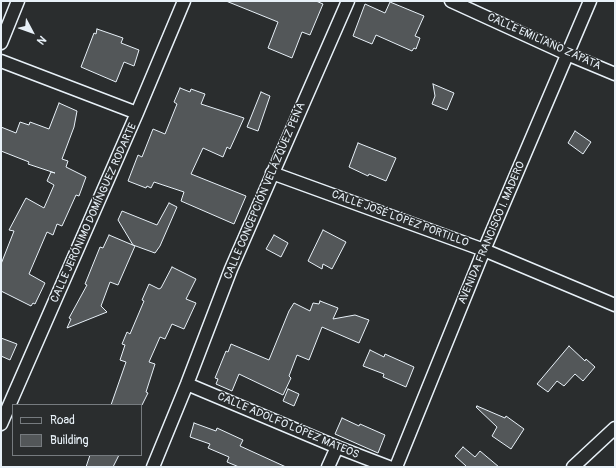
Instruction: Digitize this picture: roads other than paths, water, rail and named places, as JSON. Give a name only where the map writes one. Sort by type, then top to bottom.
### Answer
[{"type":"street","points":[[1,43],[18,1]]},
{"type":"street","name":"CALLE JERÓNIMO DOMÍNGUEZ RODARTE","points":[[1,424],[137,113],[184,1]]},
{"type":"street","name":"CALLE CONCEPCIÓN VELÁZQUEZ PEÑA","points":[[154,467],[231,269],[348,1]]},
{"type":"street","name":"CALLE EMILIANO ZAPATA","points":[[451,1],[567,54],[615,74]]},
{"type":"street","name":"AVENIDA FRANCISCO I. MADERO","points":[[396,467],[484,250],[590,1]]},
{"type":"street","points":[[1,61],[137,113]]},
{"type":"street","name":"CALLE JOSÉ LÓPEZ PORTILLO","points":[[272,173],[484,250],[615,305]]},
{"type":"street","name":"CALLE ADOLFO LÓPEZ MATEOS","points":[[187,384],[337,447],[389,467]]},
{"type":"street","points":[[573,467],[615,428]]},
{"type":"street","points":[[328,467],[337,447]]}]
